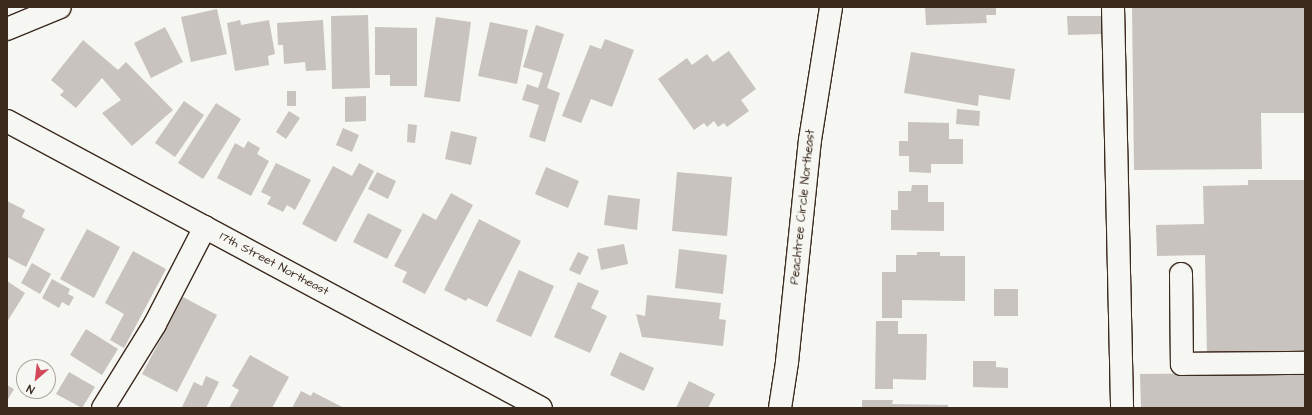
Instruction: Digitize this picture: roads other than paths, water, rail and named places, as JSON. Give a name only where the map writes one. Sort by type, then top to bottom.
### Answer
[{"type":"street","points":[[7,29],[60,7]]},
{"type":"street","name":"Peachtree Circle Northeast","points":[[780,408],[787,362],[810,140],[831,7]]},
{"type":"street","points":[[1113,7],[1122,408]]},
{"type":"street","name":"17th Street Northeast","points":[[7,122],[205,227],[509,401],[541,408]]},
{"type":"street","points":[[103,408],[155,324],[205,227]]},
{"type":"street","points":[[1181,274],[1182,364],[1305,363]]}]
